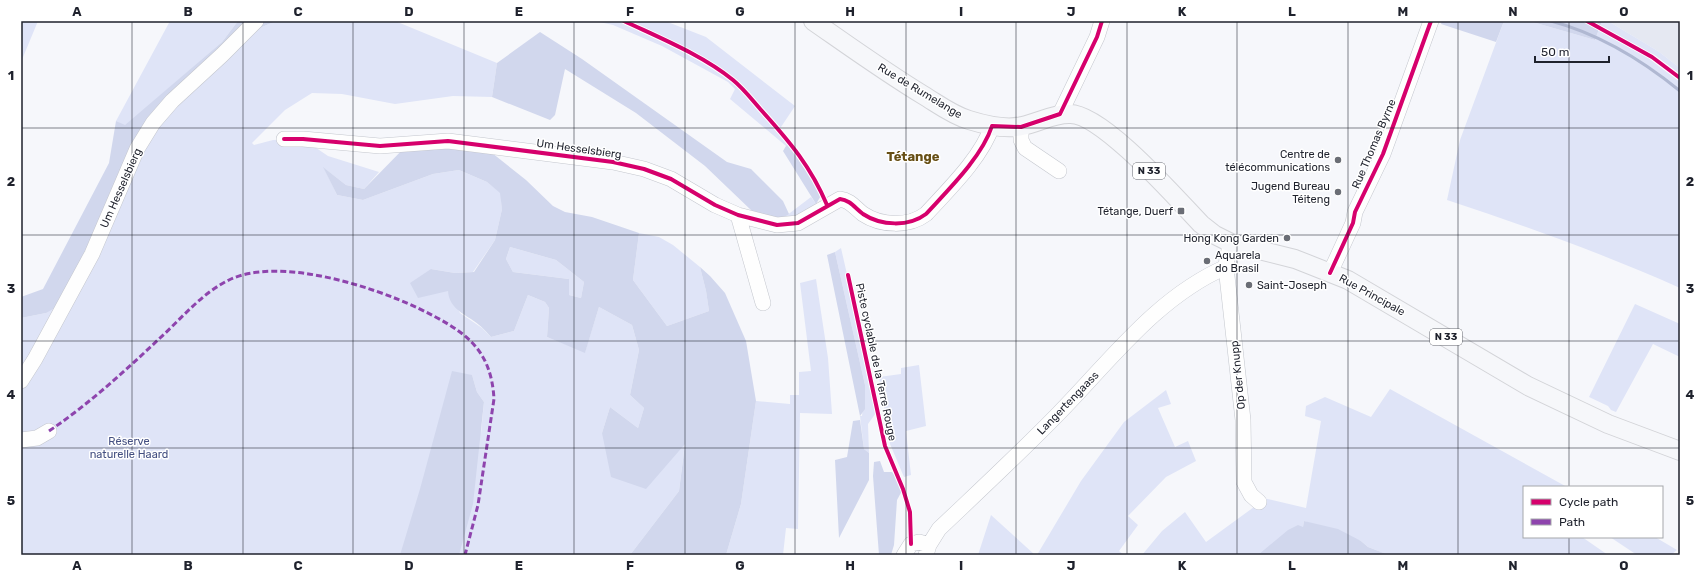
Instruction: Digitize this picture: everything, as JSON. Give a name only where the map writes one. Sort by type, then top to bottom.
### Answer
[{"type":"main road","name":"Rue de Rumelange","points":[[813,21],[906,85],[952,113],[968,120],[992,126],[1021,127],[1060,114]]},
{"type":"main road","name":"Rue Principale","points":[[1060,114],[1082,115],[1115,137],[1201,224],[1215,235],[1231,243],[1295,259],[1348,280],[1528,386],[1608,424],[1680,451]]},
{"type":"street","name":"Um Hesselsbierg","points":[[21,381],[36,359],[92,254],[136,149],[153,123],[172,101],[256,21]]},
{"type":"street","points":[[1060,114],[1097,37],[1102,21]]},
{"type":"street","name":"Rue Thomas Byrne","points":[[1330,273],[1353,223],[1355,212],[1383,154],[1431,21]]},
{"type":"street","name":"Um Hesselsbierg","points":[[284,139],[303,139],[365,146],[448,141],[612,162],[644,169],[671,179],[715,205],[738,215],[777,225],[798,223],[840,199],[845,199],[864,214],[884,223],[919,219],[926,214],[964,172],[986,140],[992,126]]},
{"type":"street","points":[[1021,127],[1021,140],[1025,148],[1059,171]]},
{"type":"street","points":[[738,215],[763,303]]},
{"type":"street","name":"Op der Knupp","points":[[1231,243],[1226,267],[1243,420],[1244,482],[1251,495],[1259,502]]},
{"type":"street","name":"Langertengaass","points":[[928,550],[940,529],[1057,415],[1170,300],[1208,275],[1226,267]]},
{"type":"street","points":[[21,440],[37,438],[49,431]]},
{"type":"street","points":[[904,555],[911,544],[919,542],[928,550]]},
{"type":"shaded area","points":[[238,21],[276,21],[262,27],[253,24],[153,123],[67,301],[46,313],[21,318],[21,297],[43,289],[109,163],[116,121],[125,125],[222,42]]},
{"type":"shaded area","points":[[1442,21],[1504,21],[1496,42],[1441,24]]},
{"type":"shaded area","points":[[1529,21],[1602,21],[1595,40]]},
{"type":"shaded area","points":[[1608,21],[1680,21],[1680,68],[1658,51]]},
{"type":"shaded area","points":[[540,32],[582,59],[727,162],[751,169],[783,201],[789,214],[782,219],[752,211],[705,166],[636,113],[565,69],[555,115],[550,120],[492,97],[497,63]]},
{"type":"shaded area","points":[[789,141],[805,162],[822,194],[816,204],[783,151]]},
{"type":"shaded area","points":[[408,144],[482,145],[526,180],[553,206],[565,212],[592,217],[639,233],[633,280],[667,326],[709,311],[700,267],[710,276],[725,293],[746,341],[756,401],[741,504],[726,555],[630,555],[679,491],[685,444],[646,489],[611,477],[602,433],[610,407],[638,428],[644,408],[630,395],[639,350],[632,325],[599,307],[585,353],[547,337],[549,308],[545,302],[528,295],[514,331],[491,337],[479,325],[453,305],[450,301],[448,291],[418,298],[410,283],[431,269],[455,273],[474,272],[495,240],[502,209],[500,193],[487,182],[459,170],[433,174],[363,200],[337,195],[323,167],[346,185],[364,189]],"holes":[[[510,247],[556,260],[584,282],[581,298],[569,295],[569,279],[513,272],[506,259]]]},
{"type":"shaded area","points":[[835,252],[865,385],[865,409],[860,416],[827,255]]},
{"type":"shaded area","points":[[452,371],[472,375],[477,392],[484,402],[473,504],[459,555],[400,555],[420,489]]},
{"type":"shaded area","points":[[860,420],[864,449],[869,453],[869,480],[839,538],[835,460],[847,457],[853,421]]},
{"type":"shaded area","points":[[880,461],[884,472],[892,472],[898,478],[903,489],[897,500],[894,545],[891,555],[879,555],[873,476],[874,462]]},
{"type":"shaded area","points":[[1304,521],[1338,529],[1361,541],[1368,547],[1389,555],[1258,555],[1288,530],[1298,525],[1303,527]]},
{"type":"green space","points":[[21,21],[38,21],[21,62]]},
{"type":"green space","points":[[170,21],[238,21],[222,42],[125,126],[116,121]]},
{"type":"green space","name":"Réserve naturelle Haard","points":[[276,21],[395,21],[497,63],[492,97],[453,96],[395,104],[342,94],[312,93],[285,110],[252,143],[254,145],[273,140],[303,139],[328,156],[379,172],[364,189],[346,185],[324,168],[337,195],[363,200],[433,174],[459,170],[487,182],[501,193],[502,209],[495,240],[473,272],[455,273],[431,269],[448,291],[460,313],[482,328],[491,337],[514,331],[528,295],[545,302],[549,308],[547,337],[585,352],[599,307],[632,325],[639,350],[630,395],[644,408],[638,428],[610,407],[602,433],[685,443],[679,491],[630,555],[21,555],[21,318],[46,313],[137,149],[253,24],[262,27]],"holes":[[[472,375],[477,392],[484,402],[481,433]]]},
{"type":"green space","points":[[595,21],[665,21],[706,37],[795,106],[779,130],[789,141],[786,146],[730,99],[735,89],[728,82],[662,46],[613,25]]},
{"type":"green space","points":[[1504,21],[1529,21],[1595,40],[1602,21],[1608,21],[1658,51],[1680,68],[1680,288],[1565,241],[1447,200],[1460,140]]},
{"type":"green space","points":[[811,197],[816,204],[797,218],[782,219]]},
{"type":"green space","points":[[639,233],[659,237],[673,245],[700,267],[709,311],[667,326],[633,280]]},
{"type":"green space","points":[[510,247],[556,260],[584,282],[581,298],[569,295],[569,279],[513,272],[506,259]]},
{"type":"green space","points":[[841,248],[878,410],[868,424],[869,453],[864,449],[860,416],[862,416],[865,385],[835,252]]},
{"type":"green space","points":[[816,279],[828,358],[832,414],[800,413],[798,529],[786,528],[783,555],[726,555],[741,504],[756,401],[790,404],[790,395],[799,395],[799,372],[811,371],[800,283]]},
{"type":"green space","points":[[1635,304],[1680,324],[1680,357],[1653,344],[1616,412],[1611,410],[1608,406],[1589,397]]},
{"type":"green space","points":[[919,365],[926,426],[906,431],[911,475],[904,477],[890,444],[879,377],[901,374],[901,368]]},
{"type":"green space","points":[[1390,389],[1565,486],[1523,486],[1523,538],[1583,538],[1608,555],[1389,555],[1368,547],[1361,541],[1304,521],[1303,527],[1373,555],[1142,555],[1162,531],[1185,512],[1206,542],[1254,507],[1259,497],[1306,508],[1321,421],[1305,416],[1306,406],[1325,397],[1371,417]]},
{"type":"green space","points":[[1166,390],[1171,404],[1158,408],[1175,447],[1188,441],[1196,461],[1166,477],[1128,516],[1138,525],[1119,551],[1124,555],[1037,555],[1081,481],[1124,422]]},
{"type":"green space","points":[[991,515],[1035,555],[978,555]]},
{"type":"green space","points":[[1612,538],[1657,538],[1677,550],[1671,555],[1637,555]]},
{"type":"waterway","points":[[1551,21],[1569,26],[1620,49],[1651,69],[1680,91]]},
{"type":"marked path","points":[[49,431],[106,387],[201,299],[219,285],[229,280],[249,273],[273,271],[324,277],[350,283],[398,299],[448,324],[461,332],[471,342],[480,353],[487,366],[492,381],[494,399],[478,505],[465,555]]},
{"type":"cycle path","points":[[624,21],[694,55],[721,71],[737,84],[782,133],[799,155],[821,191],[827,205]]},
{"type":"cycle path","points":[[284,139],[303,139],[380,146],[448,141],[613,162],[644,169],[671,179],[715,205],[738,215],[777,225],[798,223],[840,199],[850,203],[870,218],[886,223],[903,223],[912,221],[926,214],[964,173],[981,149],[992,126],[1021,127],[1060,114],[1097,37],[1102,21]]},
{"type":"cycle path","points":[[1330,273],[1353,223],[1355,212],[1383,154],[1431,21]]},
{"type":"cycle path","points":[[1587,21],[1652,57],[1680,78]]},
{"type":"cycle path","name":"Piste cyclable de la Terre Rouge","points":[[848,275],[885,446],[903,489],[910,512],[911,544]]},
{"type":"place","name":"Centre de télécommunications","points":[[1338,160]]},
{"type":"place","name":"Jugend Bureau Téiteng","points":[[1338,192]]},
{"type":"place","name":"Tétange, Duerf","points":[[1181,211]]},
{"type":"place","name":"Hong Kong Garden","points":[[1287,238]]},
{"type":"place","name":"Aquarela do Brasil","points":[[1207,261]]},
{"type":"place","name":"Saint-Joseph","points":[[1249,285]]},
{"type":"district","name":"Tétange","points":[[913,156]]}]
